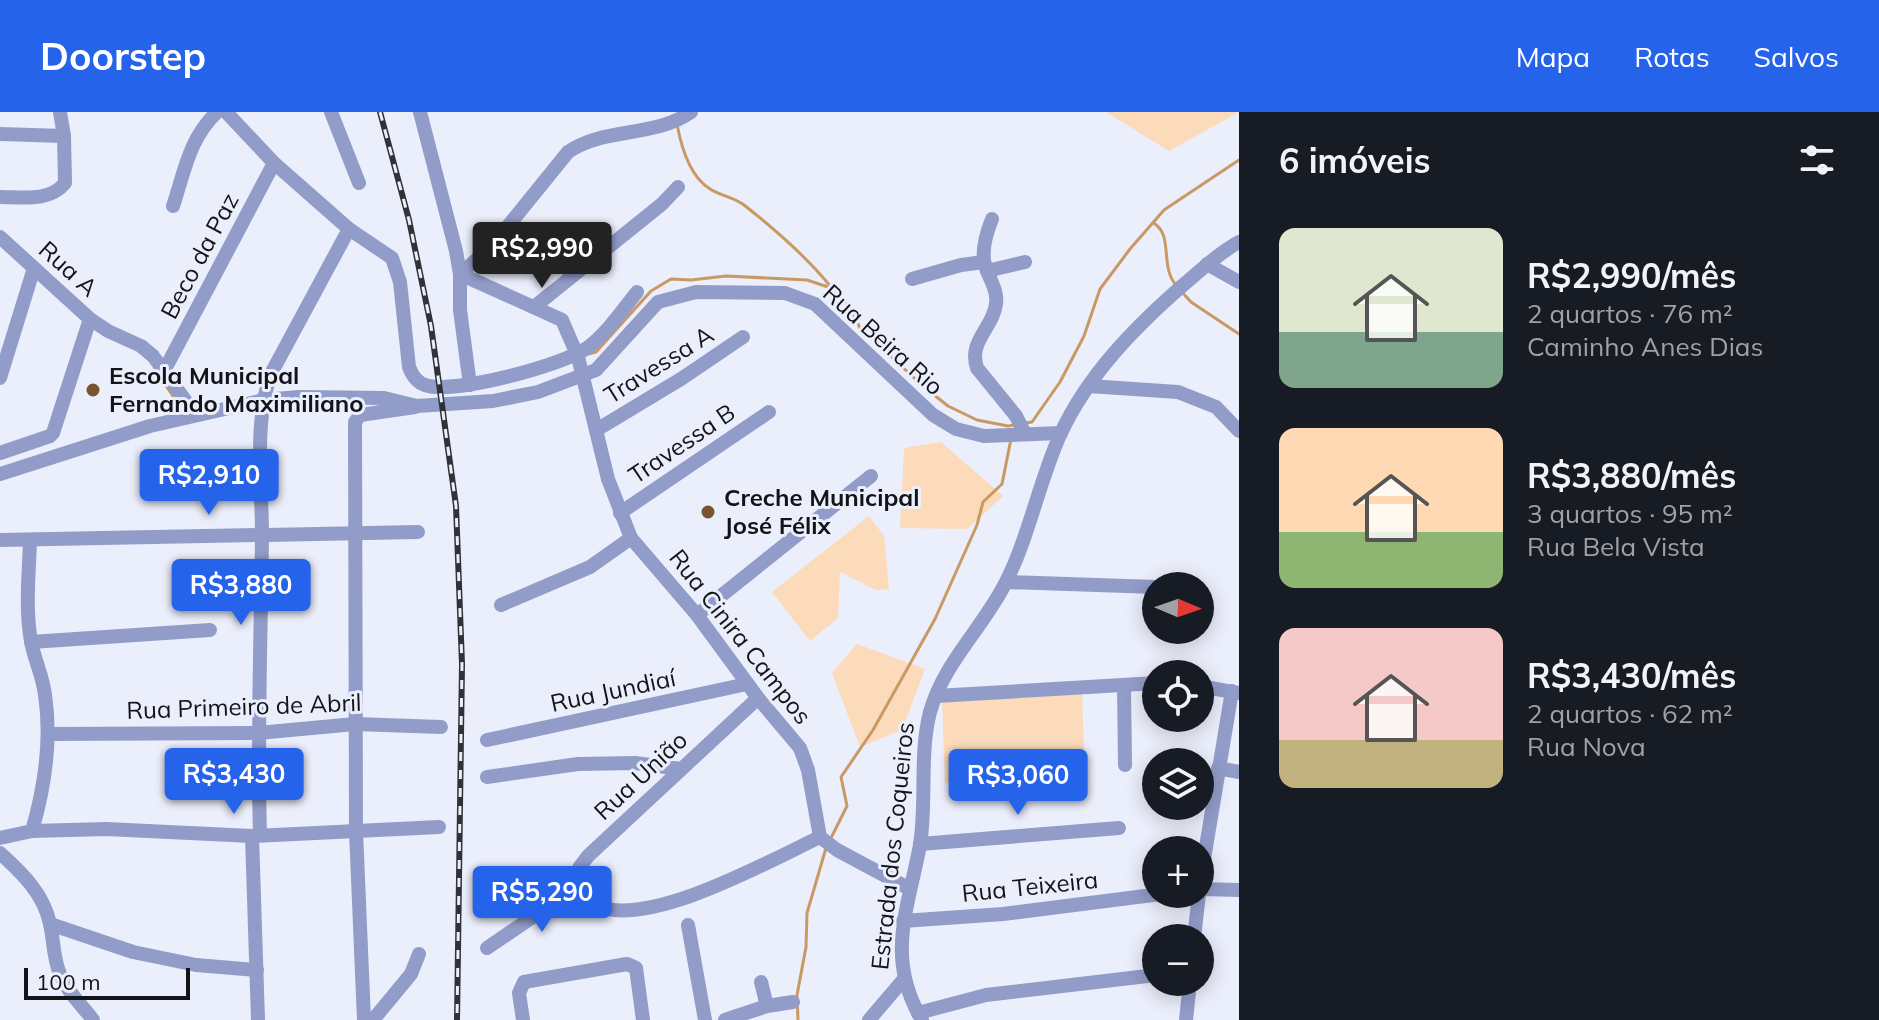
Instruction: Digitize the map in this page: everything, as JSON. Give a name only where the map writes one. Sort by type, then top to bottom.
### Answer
[{"type":"street","points":[[0,197],[45,196],[56,192],[65,183],[60,112]]},
{"type":"street","points":[[173,206],[193,142],[217,112]]},
{"type":"street","points":[[226,112],[274,163],[349,229],[387,254],[394,263],[400,282],[409,367],[421,384],[434,387],[470,385],[580,364],[637,292]]},
{"type":"street","points":[[331,112],[359,183]]},
{"type":"street","points":[[420,112],[452,231],[460,274],[460,310],[470,385]]},
{"type":"street","points":[[460,274],[492,246],[568,152],[591,140],[681,117]]},
{"type":"street","points":[[0,134],[64,136]]},
{"type":"street","name":"Beco da Paz","points":[[164,371],[274,163]]},
{"type":"street","points":[[534,307],[662,204],[678,187]]},
{"type":"street","points":[[992,219],[985,242],[985,266],[995,290],[996,305],[976,343],[974,361],[1018,430]]},
{"type":"street","points":[[258,1020],[256,836],[263,408],[273,370],[349,229]]},
{"type":"street","name":"Rua A","points":[[0,237],[90,319],[141,346],[164,371],[196,415]]},
{"type":"street","name":"Estrada dos Coqueiros","points":[[869,1020],[904,979],[901,945],[903,921],[920,844],[927,726],[936,696],[954,659],[1006,582],[1061,433],[1089,386],[1122,342],[1207,264],[1239,242]]},
{"type":"street","points":[[912,279],[961,265],[1025,262]]},
{"type":"street","points":[[1207,264],[1239,282]]},
{"type":"street","points":[[0,378],[34,268]]},
{"type":"street","name":"Rua Cinira Campos","points":[[460,274],[562,320],[580,364],[608,479],[631,538],[697,615],[747,684],[793,739],[805,758],[827,842]]},
{"type":"street","name":"Rua Beira Rio","points":[[0,474],[150,426],[196,415],[263,408],[299,397],[384,398],[417,406],[511,398],[580,364],[605,363],[646,314],[666,299],[696,292],[785,293],[801,297],[826,312],[933,415],[956,429],[971,434],[1018,430],[1061,433]]},
{"type":"street","points":[[0,453],[53,433],[90,319]]},
{"type":"street","name":"Travessa A","points":[[598,429],[743,337]]},
{"type":"street","points":[[1089,386],[1178,392],[1216,407],[1239,431]]},
{"type":"street","points":[[364,1020],[356,831],[356,418],[417,406]]},
{"type":"street","name":"Travessa B","points":[[620,513],[769,412]]},
{"type":"street","points":[[697,615],[871,476]]},
{"type":"street","points":[[0,540],[418,532]]},
{"type":"street","points":[[501,605],[590,567],[631,538]]},
{"type":"street","points":[[30,541],[28,596],[31,642],[45,696],[48,734],[43,790],[32,831]]},
{"type":"street","points":[[1006,582],[1142,587]]},
{"type":"street","points":[[31,642],[210,630]]},
{"type":"street","name":"Rua Jundiaí","points":[[487,740],[747,684]]},
{"type":"street","points":[[936,696],[1142,684]]},
{"type":"street","points":[[1124,685],[1125,765]]},
{"type":"street","points":[[1207,836],[1235,692],[1214,688]]},
{"type":"street","name":"Rua União","points":[[575,888],[579,868],[588,856],[758,698]]},
{"type":"street","name":"Rua Primeiro de Abril","points":[[48,734],[258,733],[355,724],[441,727]]},
{"type":"street","points":[[487,777],[592,763],[635,763],[681,769]]},
{"type":"street","points":[[1218,768],[1239,772]]},
{"type":"street","points":[[0,838],[32,831],[106,829],[256,836],[439,827]]},
{"type":"street","points":[[920,844],[1119,828]]},
{"type":"street","points":[[487,948],[575,888],[596,906],[603,908],[658,907],[827,842],[910,889]]},
{"type":"street","points":[[0,853],[35,890],[45,906],[60,977],[93,1020]]},
{"type":"street","points":[[1214,891],[1239,890]]},
{"type":"street","name":"Rua Teixeira","points":[[903,921],[1003,914],[1142,896]]},
{"type":"street","points":[[50,924],[133,952],[196,965],[257,970]]},
{"type":"street","points":[[688,925],[705,1020]]},
{"type":"street","points":[[373,1020],[411,974],[419,954]]},
{"type":"street","points":[[523,1020],[519,993],[524,982],[627,964],[636,968],[643,1020]]},
{"type":"street","points":[[904,979],[907,993],[920,1017],[986,995],[1142,977]]},
{"type":"street","points":[[761,982],[767,1006]]},
{"type":"street","points":[[1186,1020],[1189,996]]},
{"type":"street","points":[[734,1019],[767,1006],[793,1002]]},
{"type":"shaded area","points":[[1106,112],[1239,112],[1169,151]]},
{"type":"shaded area","points":[[941,442],[1003,496],[967,529],[900,528],[904,448]]},
{"type":"shaded area","points":[[869,516],[884,536],[889,589],[876,590],[840,572],[838,618],[810,641],[772,592]]},
{"type":"shaded area","points":[[857,644],[925,669],[902,730],[860,747],[832,673]]},
{"type":"shaded area","points":[[1082,692],[1085,777],[945,783],[942,698]]},
{"type":"waterway","points":[[677,124],[687,160],[703,183],[756,214],[779,233],[831,287]]},
{"type":"waterway","points":[[1026,423],[1032,422],[1060,382],[1084,336],[1100,289],[1130,249],[1164,210],[1239,160]]},
{"type":"waterway","points":[[1155,224],[1164,236],[1168,270],[1176,285]]},
{"type":"waterway","points":[[588,354],[596,352],[651,291],[671,279],[726,276],[807,280],[831,288],[850,307],[860,328],[948,406],[977,420],[1014,425]]},
{"type":"waterway","points":[[1181,291],[1191,302],[1239,334]]},
{"type":"waterway","points":[[164,383],[177,402]]},
{"type":"waterway","points":[[831,838],[847,806],[841,777],[873,730],[935,619],[977,525],[983,502],[1002,484],[1011,439]]},
{"type":"waterway","points":[[798,1020],[797,995],[806,947],[807,913],[826,848]]},
{"type":"railway","points":[[380,112],[409,220],[431,326],[456,506],[462,664],[457,1020]]},
{"type":"place","name":"Escola Municipal Fernando Maximiliano","points":[[93,390]]},
{"type":"place","name":"Creche Municipal José Félix","points":[[708,512]]}]
